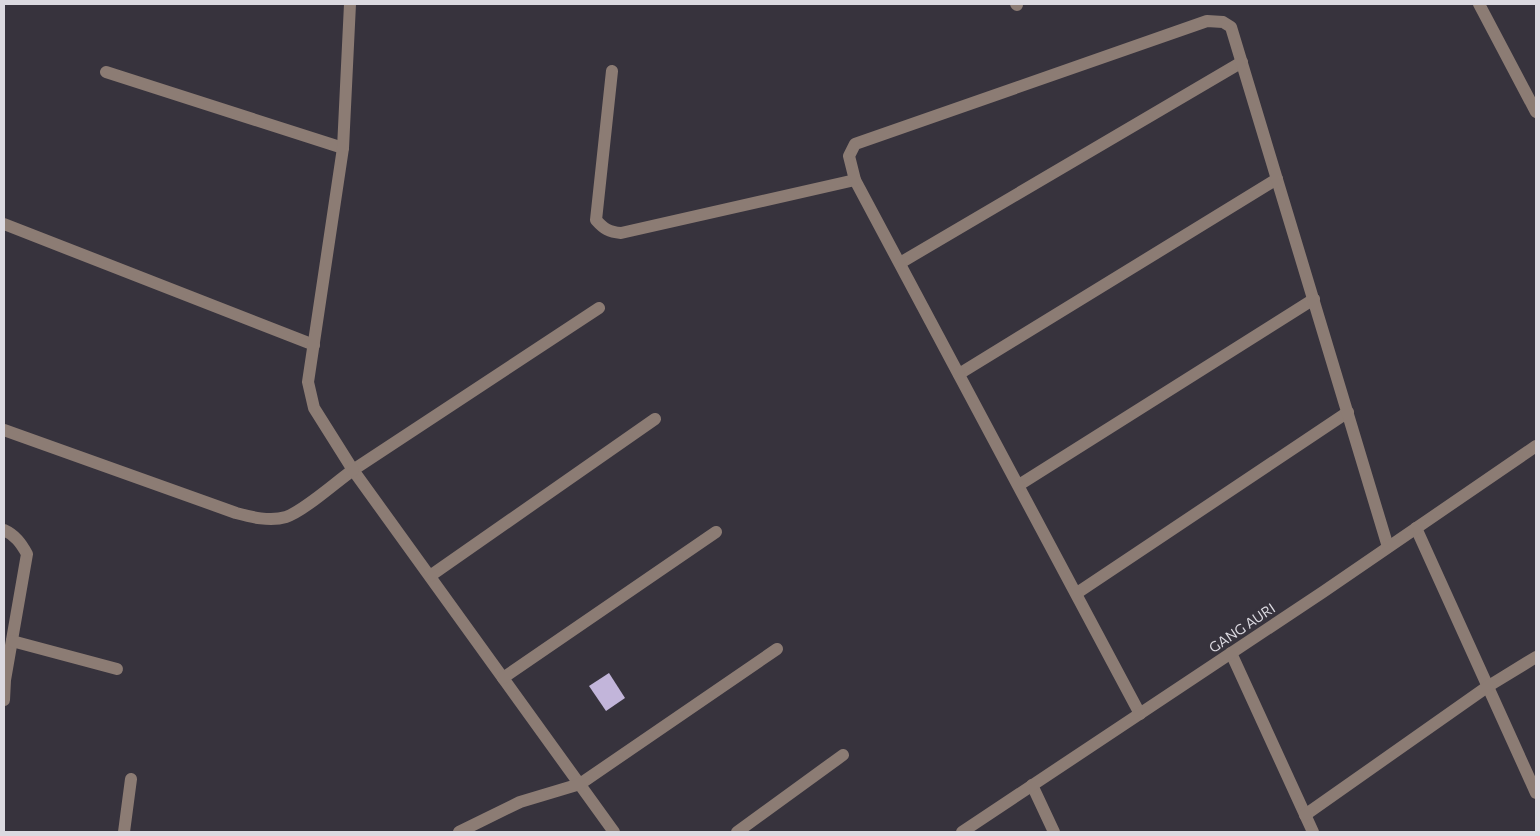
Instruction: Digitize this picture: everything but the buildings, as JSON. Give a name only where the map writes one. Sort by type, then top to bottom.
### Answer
[{"type":"street","points":[[350,4],[343,148],[308,382],[314,408],[353,470],[614,832]]},
{"type":"street","points":[[1479,4],[1536,112]]},
{"type":"street","points":[[1140,714],[855,180],[848,156],[855,144],[1207,21],[1224,22],[1231,27],[1388,547]]},
{"type":"street","points":[[900,264],[1242,62]]},
{"type":"street","points":[[106,72],[343,148]]},
{"type":"street","points":[[612,72],[596,220],[603,228],[610,232],[621,232],[855,180]]},
{"type":"street","points":[[959,374],[1277,179]]},
{"type":"street","points":[[4,224],[314,345]]},
{"type":"street","points":[[1018,485],[1314,299]]},
{"type":"street","points":[[4,430],[236,513],[260,519],[285,517],[303,508],[353,470],[599,308]]},
{"type":"street","points":[[1077,593],[1348,412]]},
{"type":"street","points":[[430,576],[655,419]]},
{"type":"street","name":"GANG AURI","points":[[962,832],[1231,653],[1536,446]]},
{"type":"street","points":[[1416,528],[1536,793]]},
{"type":"street","points":[[4,530],[12,534],[22,544],[27,554],[4,700]]},
{"type":"street","points":[[503,678],[716,532]]},
{"type":"street","points":[[12,642],[117,669]]},
{"type":"street","points":[[459,832],[520,802],[580,784],[777,649]]},
{"type":"street","points":[[1231,653],[1313,832]]},
{"type":"street","points":[[1306,815],[1487,687],[1536,657]]},
{"type":"street","points":[[737,832],[843,755]]},
{"type":"street","points":[[124,832],[131,779]]},
{"type":"street","points":[[1032,785],[1054,832]]}]
